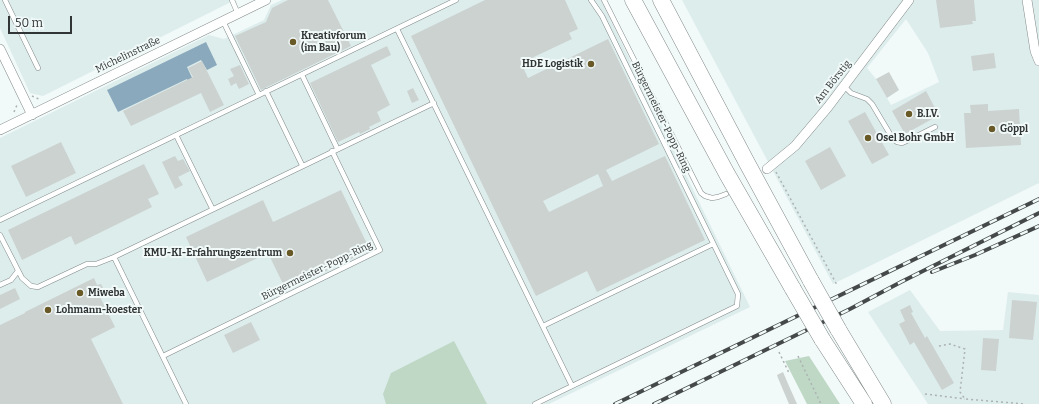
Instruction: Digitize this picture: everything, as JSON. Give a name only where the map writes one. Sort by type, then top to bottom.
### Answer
[{"type":"highway","points":[[633,0],[741,201],[822,338],[864,404]]},
{"type":"highway","points":[[661,0],[761,190],[811,281],[883,404]]},
{"type":"street","name":"Michelinstraße","points":[[0,130],[266,0]]},
{"type":"street","name":"Am Börstig","points":[[769,167],[795,146],[844,86],[909,0]]},
{"type":"street","points":[[1027,0],[1035,51],[1039,61]]},
{"type":"street","points":[[0,49],[32,115]]},
{"type":"lane","points":[[5,0],[38,68]]},
{"type":"lane","points":[[232,0],[238,14]]},
{"type":"lane","points":[[0,220],[456,0]]},
{"type":"lane","name":"Bürgermeister-Popp-Ring","points":[[535,404],[737,306],[738,294],[602,16],[591,0]]},
{"type":"lane","points":[[604,0],[701,193],[712,198],[726,194]]},
{"type":"lane","points":[[223,21],[259,95]]},
{"type":"lane","points":[[397,29],[572,386]]},
{"type":"lane","points":[[302,75],[337,148]]},
{"type":"lane","points":[[844,86],[852,93],[867,99],[872,104],[893,139],[897,142],[902,143],[935,127]]},
{"type":"lane","points":[[266,91],[302,165]]},
{"type":"lane","points":[[0,235],[18,271],[27,284],[38,287],[87,264],[96,264],[114,257],[212,208],[434,102]]},
{"type":"lane","points":[[176,135],[212,208]]},
{"type":"lane","name":"Bürgermeister-Popp-Ring","points":[[163,356],[380,250],[332,151]]},
{"type":"lane","points":[[543,326],[713,244]]},
{"type":"lane","points":[[114,257],[186,404]]},
{"type":"lane","points":[[0,285],[11,280],[18,271]]},
{"type":"path","points":[[13,118],[17,104],[24,100]]},
{"type":"path","points":[[769,167],[838,285]]},
{"type":"path","points":[[939,346],[950,344],[965,349],[960,392],[965,399]]},
{"type":"path","points":[[779,352],[789,373]]},
{"type":"path","points":[[798,356],[821,404]]},
{"type":"path","points":[[925,394],[1025,404]]},
{"type":"shaded area","points":[[0,0],[235,0],[43,96],[30,93],[0,28]]},
{"type":"shaded area","points":[[282,0],[601,0],[750,307],[549,404],[0,404],[0,138],[209,35],[224,39],[264,20],[271,5]]},
{"type":"shaded area","points":[[682,0],[1039,0],[1039,183],[833,284]],"holes":[[[906,19],[928,53],[939,82],[891,105],[876,79],[867,68]]]},
{"type":"shaded area","points":[[910,290],[940,331],[1003,330],[1008,292],[1039,295],[1039,404],[928,404],[868,312]]},
{"type":"green space","points":[[454,341],[487,404],[386,404],[383,394],[391,373]]},
{"type":"green space","points":[[809,356],[840,404],[807,404],[785,361]]},
{"type":"water","points":[[206,42],[217,65],[207,70],[201,60],[187,67],[194,82],[190,84],[187,79],[118,112],[107,90]]},
{"type":"building","name":"Kreativforum (im Bau)","points":[[288,0],[328,0],[351,46],[261,90],[235,36],[266,22],[272,8]]},
{"type":"building","points":[[485,0],[565,0],[578,29],[569,33],[572,39],[521,63],[528,78],[608,39],[659,144],[606,170],[612,181],[665,156],[705,240],[597,292],[587,271],[536,296],[411,36]],"holes":[[[598,174],[603,186],[549,212],[543,201]]]},
{"type":"building","points":[[936,0],[974,0],[976,21],[972,21],[973,24],[940,28]]},
{"type":"building","points":[[387,46],[391,55],[371,65],[390,105],[377,112],[381,121],[369,127],[370,129],[360,134],[359,132],[338,142],[310,83]]},
{"type":"building","points":[[994,53],[996,68],[973,71],[971,56]]},
{"type":"building","points":[[202,61],[224,105],[210,112],[201,93],[131,126],[123,111],[193,77],[188,68]]},
{"type":"building","points":[[240,65],[249,84],[239,89],[236,83],[231,86],[228,79],[234,76],[230,69]]},
{"type":"building","points":[[889,72],[899,90],[887,98],[876,79]]},
{"type":"building","points":[[413,88],[419,100],[412,103],[407,91]]},
{"type":"building","points":[[926,91],[936,110],[931,113],[934,118],[905,134],[892,111]]},
{"type":"building","name":"Göppl","points":[[988,104],[988,111],[1019,109],[1021,145],[966,148],[964,113],[971,113],[970,105]]},
{"type":"building","name":"Osel Bohr GmbH","points":[[865,112],[889,155],[872,164],[848,121]]},
{"type":"building","points":[[61,142],[76,173],[26,197],[11,166]]},
{"type":"building","points":[[830,147],[846,176],[821,190],[805,161]]},
{"type":"building","points":[[175,156],[178,161],[183,159],[190,171],[178,177],[183,185],[175,189],[162,162]]},
{"type":"building","points":[[144,164],[159,194],[148,199],[152,207],[75,245],[71,236],[22,260],[8,230]]},
{"type":"building","points":[[341,190],[370,250],[286,290],[268,253],[207,282],[186,237],[263,200],[273,222]]},
{"type":"building","points":[[94,278],[97,285],[101,284],[105,292],[99,295],[115,327],[91,339],[123,404],[0,404],[0,325]]},
{"type":"building","points":[[15,288],[20,299],[0,309],[0,295]]},
{"type":"building","points":[[1012,300],[1037,302],[1033,340],[1009,338]]},
{"type":"building","points":[[910,305],[913,312],[911,313],[925,338],[927,336],[954,383],[942,390],[914,342],[910,345],[899,324],[905,321],[900,310]]},
{"type":"building","points":[[251,322],[260,340],[233,353],[224,335]]},
{"type":"building","points":[[983,338],[999,339],[996,371],[981,370]]},
{"type":"building","points":[[783,372],[797,404],[789,404],[777,375]]},
{"type":"railway","points":[[615,404],[1039,199]]},
{"type":"railway","points":[[654,404],[850,309],[1039,213]]},
{"type":"railway","points":[[932,272],[975,255],[1039,226]]},
{"type":"place","name":"Kreativforum (im Bau)","points":[[293,42]]},
{"type":"place","name":"HDE Logistik","points":[[591,64]]},
{"type":"place","name":"B.I.V.","points":[[909,114]]},
{"type":"place","name":"Göppl","points":[[992,129]]},
{"type":"place","name":"Osel Bohr GmbH","points":[[868,138]]},
{"type":"place","name":"KMU-KI-Erfahrungszentrum","points":[[290,253]]},
{"type":"place","name":"Miweba","points":[[80,293]]},
{"type":"place","name":"Lohmann-koester","points":[[48,310]]}]
